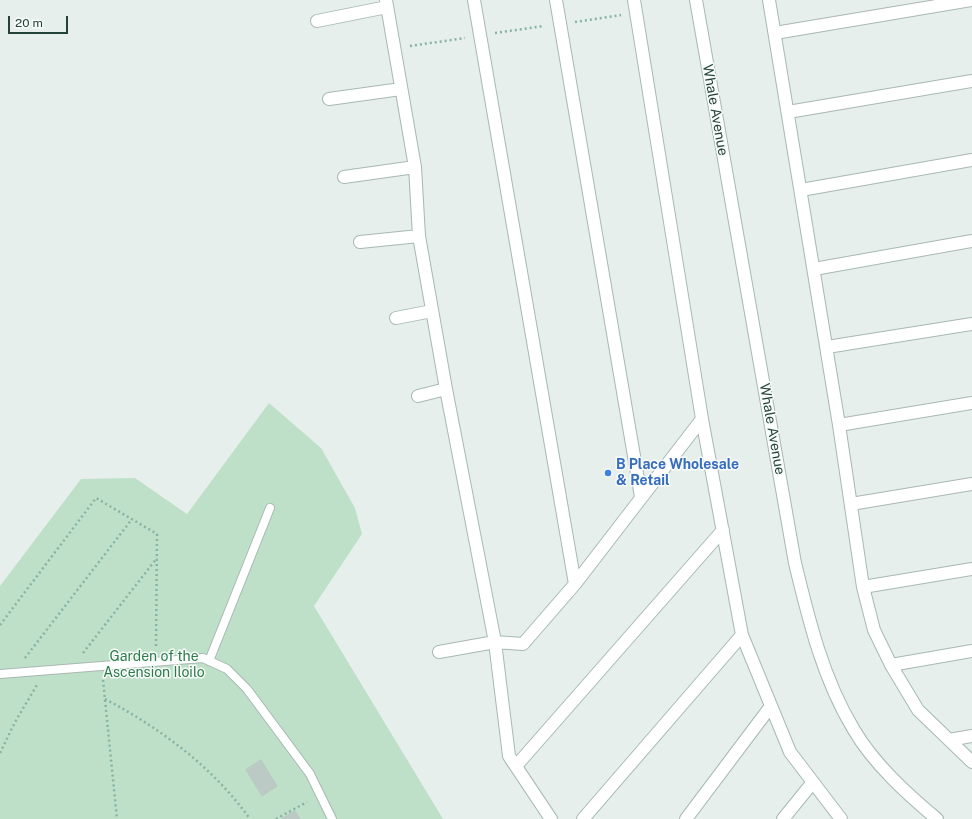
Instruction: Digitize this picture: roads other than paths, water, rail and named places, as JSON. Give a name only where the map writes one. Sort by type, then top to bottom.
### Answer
[{"type":"street","points":[[474,0],[575,584]]},
{"type":"street","points":[[556,0],[641,497]]},
{"type":"street","points":[[634,0],[702,419],[742,635],[790,752],[841,819]]},
{"type":"street","name":"Whale Avenue","points":[[696,0],[795,563],[809,622],[828,678],[854,731],[878,761],[916,801],[937,819]]},
{"type":"street","points":[[769,0],[840,425],[863,587],[874,630],[890,665],[918,710],[972,762]]},
{"type":"street","points":[[775,34],[972,0]]},
{"type":"street","points":[[317,21],[386,4],[415,167],[419,236],[446,389],[495,642],[509,756],[551,819]]},
{"type":"street","points":[[788,112],[972,81]]},
{"type":"street","points":[[329,99],[401,89]]},
{"type":"street","points":[[801,190],[972,160]]},
{"type":"street","points":[[344,177],[415,167]]},
{"type":"street","points":[[360,242],[419,236]]},
{"type":"street","points":[[814,269],[972,241]]},
{"type":"street","points":[[396,318],[432,311]]},
{"type":"street","points":[[827,347],[972,324]]},
{"type":"street","points":[[418,396],[446,389]]},
{"type":"street","points":[[840,425],[972,403]]},
{"type":"street","points":[[439,652],[495,642],[523,644],[575,584],[702,419]]},
{"type":"street","points":[[851,504],[972,484]]},
{"type":"street","points":[[516,766],[723,530]]},
{"type":"street","points":[[863,587],[972,569]]},
{"type":"street","points":[[583,819],[742,635]]},
{"type":"street","points":[[890,665],[972,651]]},
{"type":"street","points":[[686,819],[771,706]]},
{"type":"street","points":[[949,740],[972,736]]},
{"type":"street","points":[[783,819],[814,782]]},
{"type":"lane","points":[[209,661],[270,508]]},
{"type":"lane","points":[[0,674],[203,658],[227,669],[247,689],[310,774],[332,819]]},
{"type":"place","name":"B Place Wholesale & Retail","points":[[608,473]]},
{"type":"park label","name":"Garden of the Ascension Iloilo","points":[[154,666]]}]
